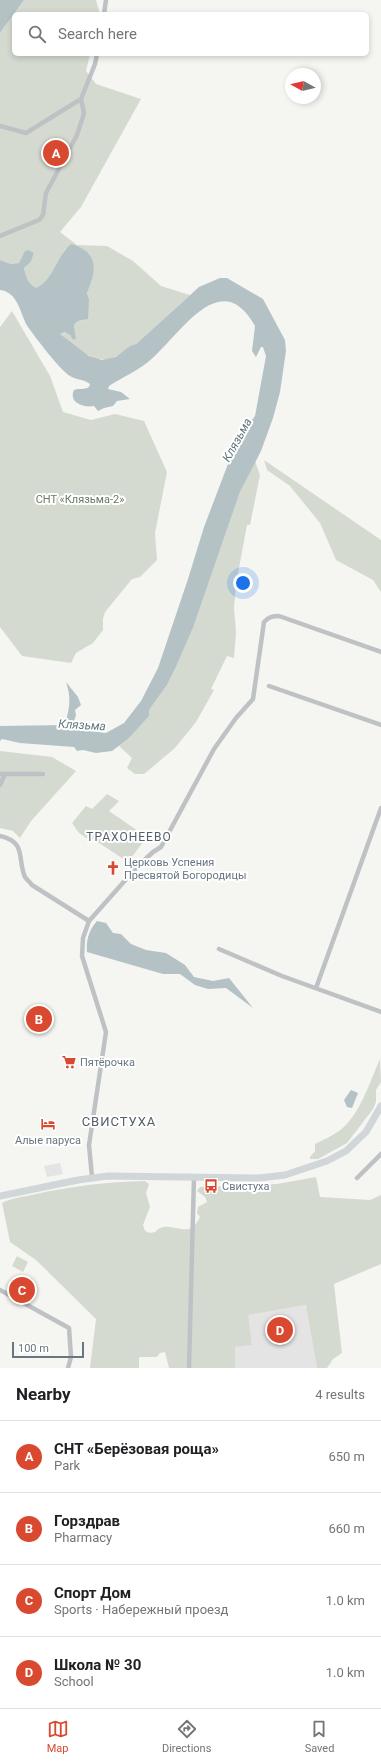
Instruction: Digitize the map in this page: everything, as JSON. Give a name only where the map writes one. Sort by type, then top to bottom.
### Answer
[{"type":"main road","points":[[0,1196],[92,1177],[129,1175],[259,1178],[285,1175],[327,1161],[346,1151],[366,1132],[381,1106]]},
{"type":"street","points":[[104,12],[106,0]]},
{"type":"street","points":[[0,236],[40,220],[43,215],[46,193],[77,135],[84,114],[81,98],[95,64],[97,56]]},
{"type":"street","points":[[0,126],[26,133],[81,98]]},
{"type":"street","points":[[92,1177],[89,1145],[106,1032],[82,956],[83,938],[89,921],[137,867],[153,852],[161,847],[214,749],[236,718],[253,699],[264,622],[266,619],[273,616],[279,616],[381,652]]},
{"type":"street","points":[[269,686],[381,726]]},
{"type":"street","points":[[0,785],[2,774],[43,774]]},
{"type":"street","points":[[316,988],[381,808]]},
{"type":"street","points":[[0,836],[9,838],[16,843],[21,855],[25,877],[32,885],[89,921]]},
{"type":"street","points":[[219,949],[381,1012]]},
{"type":"street","points":[[357,1178],[381,1154]]},
{"type":"street","points":[[188,1368],[194,1177]]},
{"type":"street","points":[[0,1290],[69,1328],[71,1351],[68,1368]]},
{"type":"shaded area","points":[[0,0],[24,0],[15,12],[12,12],[12,16],[0,33]]},
{"type":"shaded area","points":[[71,244],[80,247],[87,252],[93,263],[93,277],[87,293],[89,299],[88,319],[78,321],[74,325],[76,339],[73,340],[70,335],[64,332],[60,334],[89,356],[102,360],[116,357],[130,346],[136,344],[199,287],[220,278],[227,278],[263,299],[285,340],[286,351],[280,392],[273,418],[261,451],[240,492],[193,628],[175,669],[167,685],[149,710],[149,716],[128,739],[112,751],[96,753],[83,750],[77,751],[74,747],[20,743],[2,739],[0,741],[0,726],[65,725],[69,709],[68,688],[66,682],[78,697],[81,705],[75,710],[76,715],[74,721],[75,725],[81,729],[106,733],[124,723],[141,701],[158,668],[204,527],[228,464],[241,435],[255,416],[266,356],[263,347],[261,347],[256,357],[252,351],[255,326],[242,308],[228,302],[214,303],[200,311],[186,323],[148,362],[109,386],[108,389],[121,392],[130,399],[117,401],[113,406],[98,411],[94,406],[78,404],[73,398],[74,390],[87,388],[90,384],[70,376],[61,368],[28,327],[15,299],[6,292],[0,290],[0,260],[11,264],[19,263],[25,251],[29,250],[34,253],[31,262],[24,268],[28,280],[36,288],[51,274],[66,249]]},
{"type":"shaded area","points":[[97,921],[106,923],[113,933],[121,934],[131,944],[146,950],[166,953],[185,965],[194,977],[213,981],[229,978],[253,1008],[226,988],[208,989],[195,985],[180,974],[163,974],[87,952],[89,935]]},
{"type":"shaded area","points":[[351,1090],[358,1093],[352,1108],[347,1107],[344,1100]]},
{"type":"shaded area","points":[[60,1163],[63,1174],[47,1177],[44,1166]]},
{"type":"shaded area","points":[[307,1305],[317,1368],[235,1368],[235,1347],[252,1344],[247,1315]]},
{"type":"green space","points":[[24,0],[96,0],[99,12],[15,12]]},
{"type":"green space","points":[[12,16],[12,56],[90,56],[86,71],[96,84],[141,99],[81,207],[60,232],[77,245],[107,246],[133,261],[161,286],[190,295],[136,344],[118,356],[103,360],[92,357],[60,333],[63,332],[70,335],[73,340],[76,339],[74,325],[78,321],[85,320],[89,299],[87,293],[92,280],[66,248],[50,276],[36,289],[29,283],[24,268],[31,262],[34,253],[29,250],[19,263],[11,264],[0,260],[0,33]]},
{"type":"green space","name":"СНТ «Клязьма-2»","points":[[12,311],[50,376],[63,412],[91,420],[115,414],[144,421],[167,472],[155,533],[157,560],[140,577],[132,579],[105,612],[103,619],[103,630],[93,643],[76,653],[71,663],[22,656],[0,627],[0,327]]},
{"type":"green space","points":[[264,460],[381,540],[381,592],[373,580],[336,560],[320,523],[290,486],[267,470]]},
{"type":"green space","points":[[255,461],[260,475],[250,525],[247,525],[236,584],[234,608],[236,632],[234,658],[227,656],[211,689],[214,690],[196,722],[175,748],[144,774],[135,774],[127,768],[132,758],[119,746],[128,739],[167,685],[175,669],[193,628],[240,492]]},
{"type":"green space","points":[[0,751],[52,757],[76,771],[31,821],[20,838],[13,831],[0,828]]},
{"type":"green space","points":[[107,794],[119,801],[109,811],[147,837],[128,862],[93,839],[91,841],[79,833],[72,823],[86,806],[92,809]]},
{"type":"green space","points":[[380,1059],[381,1082],[376,1090],[376,1102],[373,1109],[347,1143],[318,1159],[310,1159],[315,1151],[315,1144],[339,1131],[353,1117],[364,1098]]},
{"type":"green space","points":[[316,1177],[320,1197],[370,1200],[381,1195],[381,1264],[334,1284],[342,1353],[333,1359],[327,1368],[317,1368],[306,1305],[248,1315],[252,1345],[235,1347],[235,1368],[169,1368],[165,1352],[160,1353],[157,1357],[139,1357],[139,1368],[90,1368],[96,1319],[36,1260],[10,1242],[2,1203],[17,1198],[60,1189],[103,1183],[145,1181],[149,1184],[146,1193],[150,1207],[143,1225],[145,1231],[150,1233],[163,1227],[189,1229],[194,1226],[200,1217],[197,1213],[198,1207],[207,1202],[205,1197],[197,1191],[200,1187],[277,1184]]},
{"type":"green space","points":[[17,1256],[28,1262],[23,1272],[12,1266]]},
{"type":"place","name":"СНТ «Берёзовая роща»","points":[[56,153]]},
{"type":"place","name":"Церковь Успения Пресвятой Богородицы","points":[[113,868]]},
{"type":"place","name":"Горздрав","points":[[39,1019]]},
{"type":"place","name":"Пятёрочка","points":[[69,1062]]},
{"type":"place","name":"Алые паруса","points":[[48,1124]]},
{"type":"place","name":"Свистуха","points":[[211,1186]]},
{"type":"place","name":"Спорт Дом","points":[[22,1290]]},
{"type":"place","name":"Школа № 30","points":[[280,1330]]},
{"type":"district","name":"ТРАХОНЕЕВО","points":[[129,837]]},
{"type":"district","name":"СВИСТУХА","points":[[119,1121]]},
{"type":"water label","name":"Клязьма","points":[[237,440]]},
{"type":"water label","name":"Клязьма","points":[[82,725]]}]
